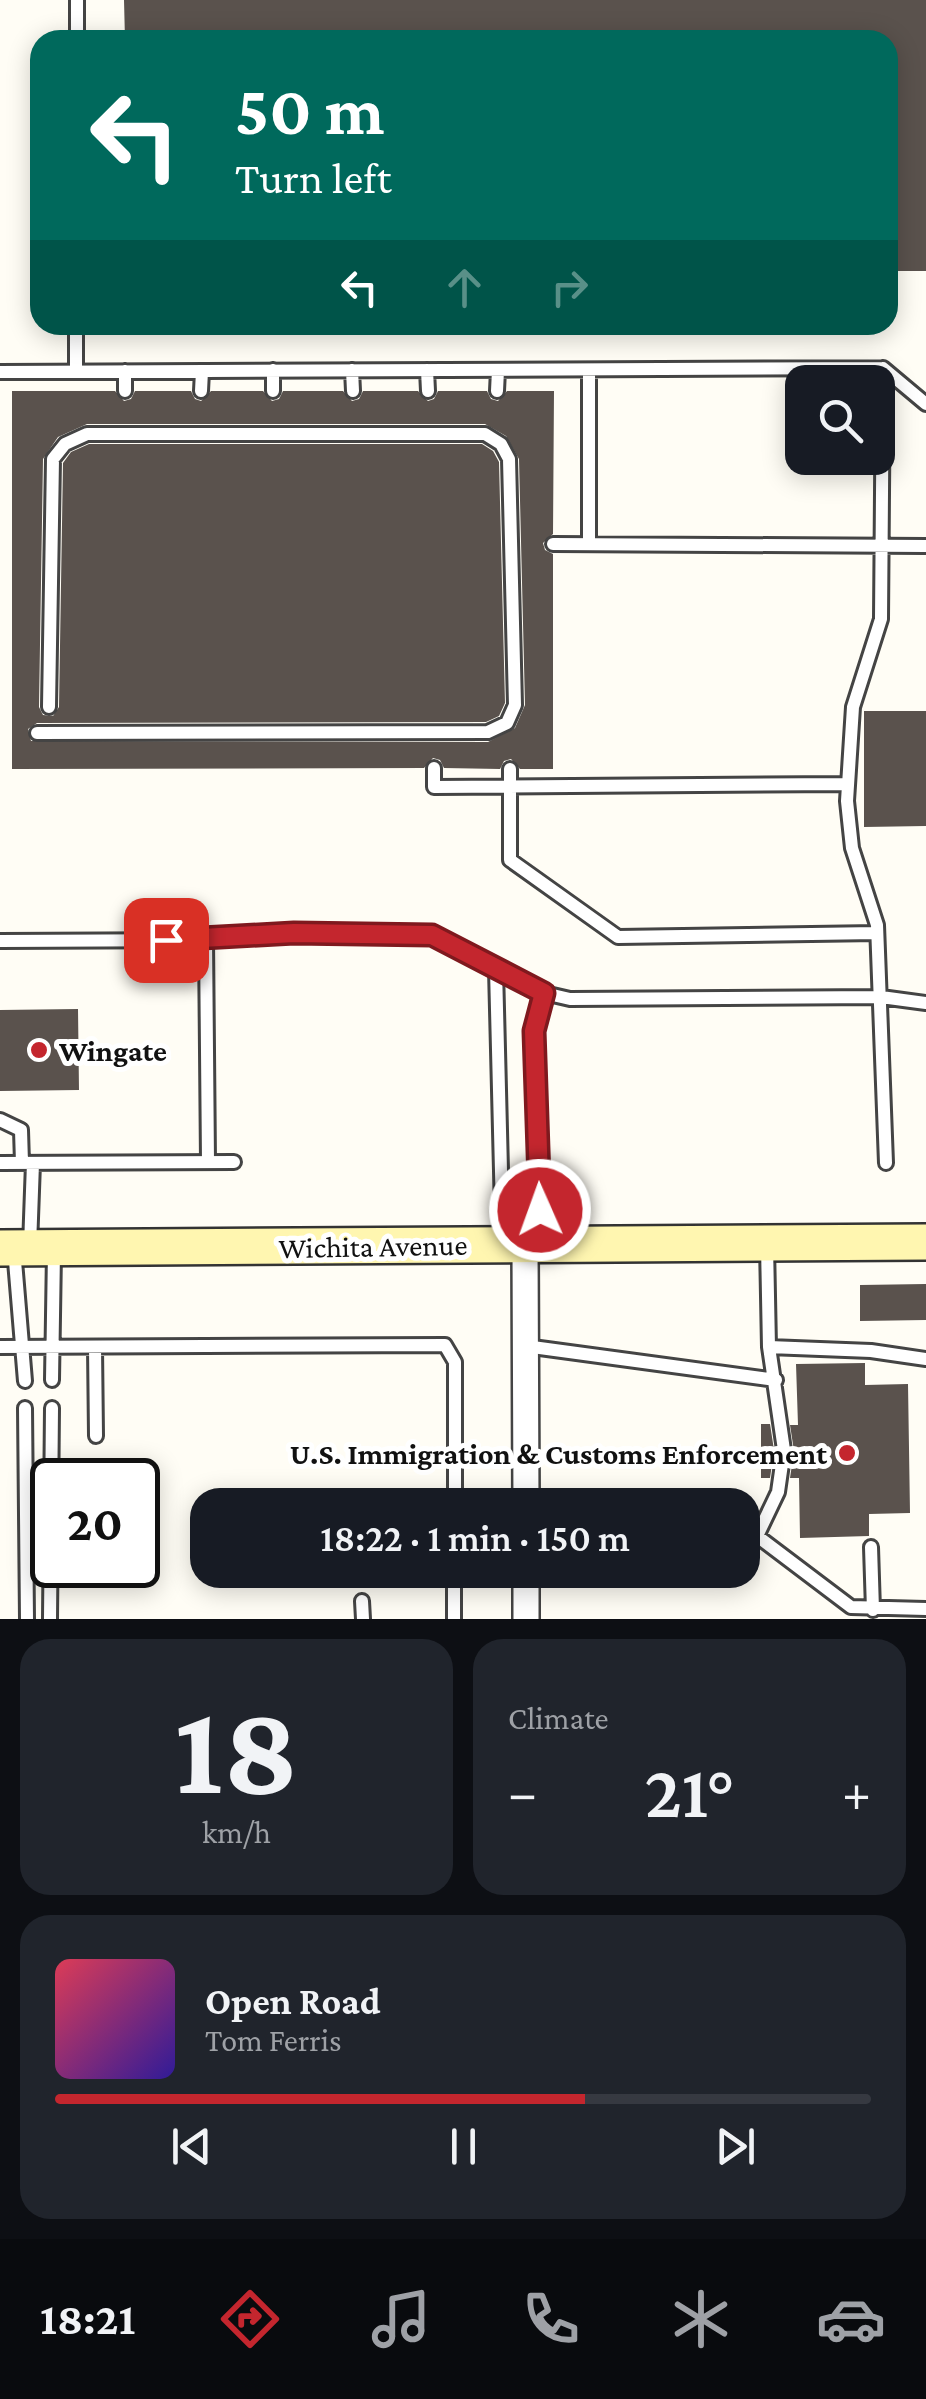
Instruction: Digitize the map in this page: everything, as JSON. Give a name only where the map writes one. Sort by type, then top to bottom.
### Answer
[{"type":"main road","name":"Wichita Avenue","points":[[24,1248],[926,1242]]},
{"type":"street","points":[[525,1244],[526,1488]]},
{"type":"street","points":[[526,1588],[526,1619]]},
{"type":"lane","points":[[76,30],[77,0]]},
{"type":"lane","points":[[76,335],[76,371]]},
{"type":"lane","points":[[0,372],[785,369]]},
{"type":"lane","points":[[201,391],[202,370]]},
{"type":"lane","points":[[273,370],[273,391]]},
{"type":"lane","points":[[352,370],[352,391]]},
{"type":"lane","points":[[427,370],[428,391]]},
{"type":"lane","points":[[497,391],[498,370]]},
{"type":"lane","points":[[589,370],[589,544]]},
{"type":"lane","points":[[124,371],[125,391]]},
{"type":"lane","points":[[895,378],[926,404]]},
{"type":"lane","points":[[37,733],[488,732],[506,723],[515,704],[509,459],[501,444],[485,434],[87,434],[65,444],[53,459],[50,706]]},
{"type":"lane","points":[[884,475],[882,619],[853,707],[847,826],[872,903],[877,933],[886,1162]]},
{"type":"lane","points":[[554,544],[926,546]]},
{"type":"lane","points":[[434,768],[434,788],[847,784]]},
{"type":"lane","points":[[510,768],[510,860],[618,938],[877,933]]},
{"type":"lane","points":[[0,941],[206,940],[294,933],[432,935],[544,993],[603,1002],[881,997],[926,1003]]},
{"type":"lane","points":[[206,940],[208,1162]]},
{"type":"lane","points":[[496,969],[502,1211],[525,1244]]},
{"type":"lane","points":[[525,1244],[540,1210],[534,1031],[544,993]]},
{"type":"lane","points":[[0,1120],[22,1130],[28,1163],[24,1381]]},
{"type":"lane","points":[[0,1163],[234,1162]]},
{"type":"lane","points":[[760,1532],[778,1492],[784,1450],[769,1347],[768,1242]]},
{"type":"lane","points":[[24,1248],[52,1347],[52,1380]]},
{"type":"lane","points":[[0,1347],[445,1345],[455,1362],[455,1488]]},
{"type":"lane","points":[[526,1346],[776,1380]]},
{"type":"lane","points":[[95,1347],[96,1436]]},
{"type":"lane","points":[[769,1347],[870,1350],[926,1360]]},
{"type":"lane","points":[[25,1408],[28,1619]]},
{"type":"lane","points":[[50,1619],[52,1408]]},
{"type":"lane","points":[[760,1538],[838,1600],[872,1610],[926,1609]]},
{"type":"lane","points":[[871,1546],[872,1610]]},
{"type":"lane","points":[[454,1588],[454,1619]]},
{"type":"lane","points":[[27,1600],[50,1600]]},
{"type":"lane","points":[[362,1602],[362,1619]]},
{"type":"building","points":[[124,0],[926,0],[926,271],[898,271],[898,30],[125,30]]},
{"type":"building","points":[[12,391],[115,391],[124,401],[131,399],[135,391],[191,391],[201,401],[211,391],[263,391],[272,401],[279,399],[283,391],[343,391],[352,401],[359,399],[363,391],[418,391],[428,401],[438,391],[487,391],[491,399],[498,401],[507,391],[554,391],[553,534],[543,543],[545,550],[553,554],[553,769],[520,769],[511,759],[504,761],[500,769],[444,768],[440,760],[433,758],[424,768],[12,769]],"holes":[[[87,424],[485,424],[506,436],[519,459],[525,705],[515,728],[488,742],[31,741],[28,729],[37,723],[486,722],[499,716],[505,703],[499,462],[493,451],[482,444],[89,444],[71,452],[63,463],[59,707],[53,716],[43,715],[39,707],[43,459],[58,437]]]},
{"type":"building","points":[[864,711],[926,711],[926,826],[864,827]]},
{"type":"building","name":"Wingate","points":[[78,1009],[79,1090],[0,1091],[0,1010]]},
{"type":"building","points":[[926,1284],[926,1320],[860,1321],[860,1285]]},
{"type":"building","points":[[865,1363],[865,1385],[908,1384],[910,1513],[869,1514],[869,1536],[800,1538],[799,1478],[790,1478],[794,1451],[790,1425],[798,1425],[796,1364]]},
{"type":"building","points":[[761,1424],[770,1424],[774,1450],[770,1478],[761,1478]]},
{"type":"place","name":"Wingate","points":[[39,1050]]},
{"type":"place","name":"U.S. Immigration & Customs Enforcement","points":[[847,1453]]},
{"type":"route","points":[[166,940],[294,933],[432,935],[544,993],[535,1014],[534,1031],[540,1210]]}]
